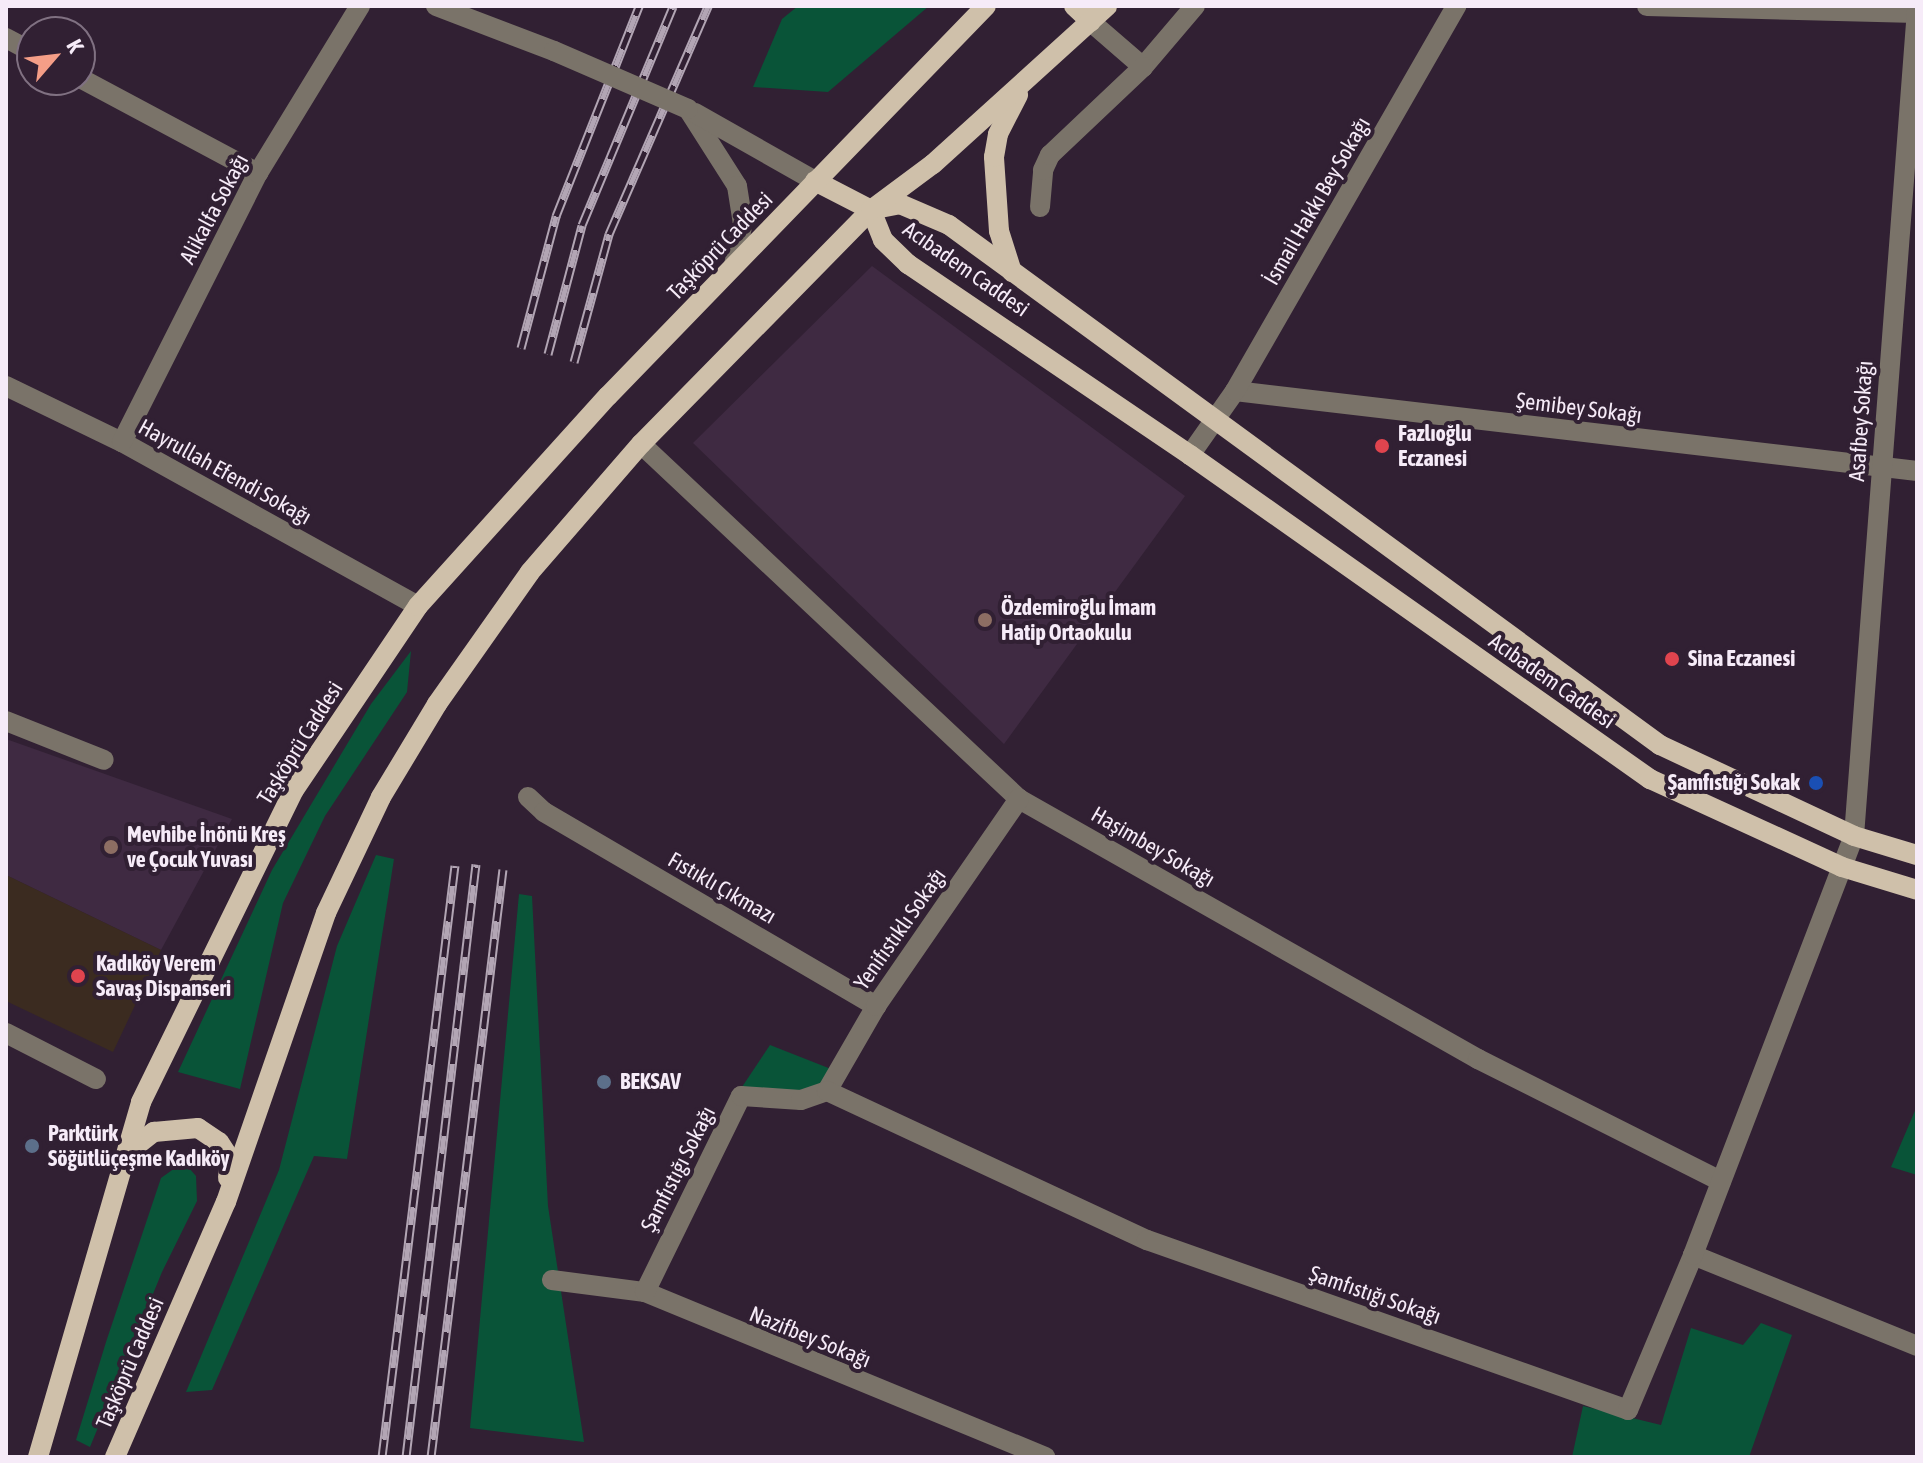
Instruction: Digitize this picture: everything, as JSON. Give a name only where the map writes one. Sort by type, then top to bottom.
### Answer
[{"type":"main road","name":"Taşköprü Caddesi","points":[[38,1457],[160,1054],[294,790],[418,606],[734,265],[986,6]]},
{"type":"main road","points":[[1074,6],[1091,22]]},
{"type":"main road","name":"Taşköprü Caddesi","points":[[115,1457],[226,1202],[326,913],[381,797],[437,704],[530,572],[641,444],[871,210],[933,164],[1107,6]]},
{"type":"main road","points":[[1012,272],[999,231],[994,157],[998,134],[1023,84]]},
{"type":"main road","points":[[815,181],[871,210]]},
{"type":"main road","name":"Acıbadem Caddesi","points":[[1917,855],[1854,836],[1660,745],[1217,418],[1012,272],[923,212],[900,204],[871,210],[878,234],[908,264],[1190,455],[1650,779],[1842,867],[1917,890]]},
{"type":"main road","points":[[128,1152],[140,1139],[170,1128],[209,1133],[230,1159],[226,1202]]},
{"type":"street","name":"Alikalfa Sokağı","points":[[122,442],[258,173],[360,6]]},
{"type":"street","points":[[436,6],[554,51],[688,109],[815,181]]},
{"type":"street","points":[[1040,207],[1043,170],[1050,155],[1143,67],[1195,6]]},
{"type":"street","name":"İsmail Hakkı Bey Sokağı","points":[[1217,418],[1456,6]]},
{"type":"street","points":[[1647,6],[1917,12]]},
{"type":"street","name":"Asafbey Sokağı","points":[[1854,836],[1917,12]]},
{"type":"street","points":[[1091,22],[1143,67]]},
{"type":"street","points":[[96,87],[258,173]]},
{"type":"street","points":[[688,109],[737,186],[743,222],[734,265]]},
{"type":"street","name":"Hayrullah Efendi Sokağı","points":[[6,386],[122,442],[418,606]]},
{"type":"street","name":"Şemibey Sokağı","points":[[1235,391],[1917,471]]},
{"type":"street","points":[[1190,455],[1217,418]]},
{"type":"street","name":"Haşimbey Sokağı","points":[[641,444],[1019,799],[1478,1059],[1721,1181]]},
{"type":"street","points":[[6,721],[104,760]]},
{"type":"street","name":"Fıstıklı Çıkmazı","points":[[528,797],[544,812],[876,1006]]},
{"type":"street","name":"Yenifıstıklı Sokağı","points":[[827,1091],[876,1006],[1019,799]]},
{"type":"street","name":"Şamfıstığı Sokağı","points":[[645,1292],[741,1096],[801,1100],[827,1091],[1147,1240],[1628,1410],[1693,1255],[1854,836]]},
{"type":"street","points":[[6,1033],[96,1079]]},
{"type":"street","points":[[1693,1255],[1917,1346]]},
{"type":"street","name":"Nazifbey Sokağı","points":[[552,1280],[645,1292],[1045,1457]]},
{"type":"shaded area","name":"Özdemiroğlu İmam Hatip Ortaokulu","points":[[872,266],[1185,496],[1004,744],[693,443]]},
{"type":"shaded area","name":"Mevhibe İnönü Kreş ve Çocuk Yuvası","points":[[6,739],[232,819],[161,950],[6,875]]},
{"type":"shaded area","name":"Kadıköy Verem Savaş Dispanseri","points":[[6,875],[161,950],[113,1052],[6,1001]]},
{"type":"green space","points":[[798,6],[929,6],[828,92],[753,87],[782,19]]},
{"type":"green space","points":[[411,651],[407,692],[325,816],[283,903],[240,1089],[178,1072],[272,870],[371,704]]},
{"type":"green space","points":[[376,855],[394,859],[347,1159],[314,1156],[212,1390],[186,1392],[279,1170],[337,946]]},
{"type":"green space","points":[[519,894],[532,896],[548,1206],[584,1442],[470,1428]]},
{"type":"green space","points":[[770,1045],[831,1069],[821,1084],[793,1092],[740,1090]]},
{"type":"green space","points":[[1917,1106],[1917,1175],[1891,1167]]},
{"type":"green space","points":[[175,1168],[189,1168],[196,1176],[197,1201],[162,1272],[90,1447],[76,1440],[161,1178]]},
{"type":"green space","points":[[1761,1323],[1792,1335],[1749,1457],[1572,1457],[1583,1406],[1661,1425],[1691,1328],[1743,1345]]},
{"type":"railway","points":[[521,348],[556,216],[639,6]]},
{"type":"railway","points":[[548,354],[582,225],[673,6]]},
{"type":"railway","points":[[574,362],[609,234],[708,6]]},
{"type":"railway","points":[[406,1457],[476,864]]},
{"type":"railway","points":[[382,1457],[455,865]]},
{"type":"railway","points":[[431,1457],[503,869]]},
{"type":"place","name":"Fazlıoğlu Eczanesi","points":[[1382,446]]},
{"type":"place","name":"Özdemiroğlu İmam Hatip Ortaokulu","points":[[985,620]]},
{"type":"place","name":"Sina Eczanesi","points":[[1672,659]]},
{"type":"place","name":"Şamfıstığı Sokak","points":[[1816,783]]},
{"type":"place","name":"Mevhibe İnönü Kreş ve Çocuk Yuvası","points":[[111,847]]},
{"type":"place","name":"Kadıköy Verem Savaş Dispanseri","points":[[78,976]]},
{"type":"place","name":"BEKSAV","points":[[604,1082]]},
{"type":"place","name":"Parktürk Söğütlüçeşme Kadıköy","points":[[32,1146]]}]
